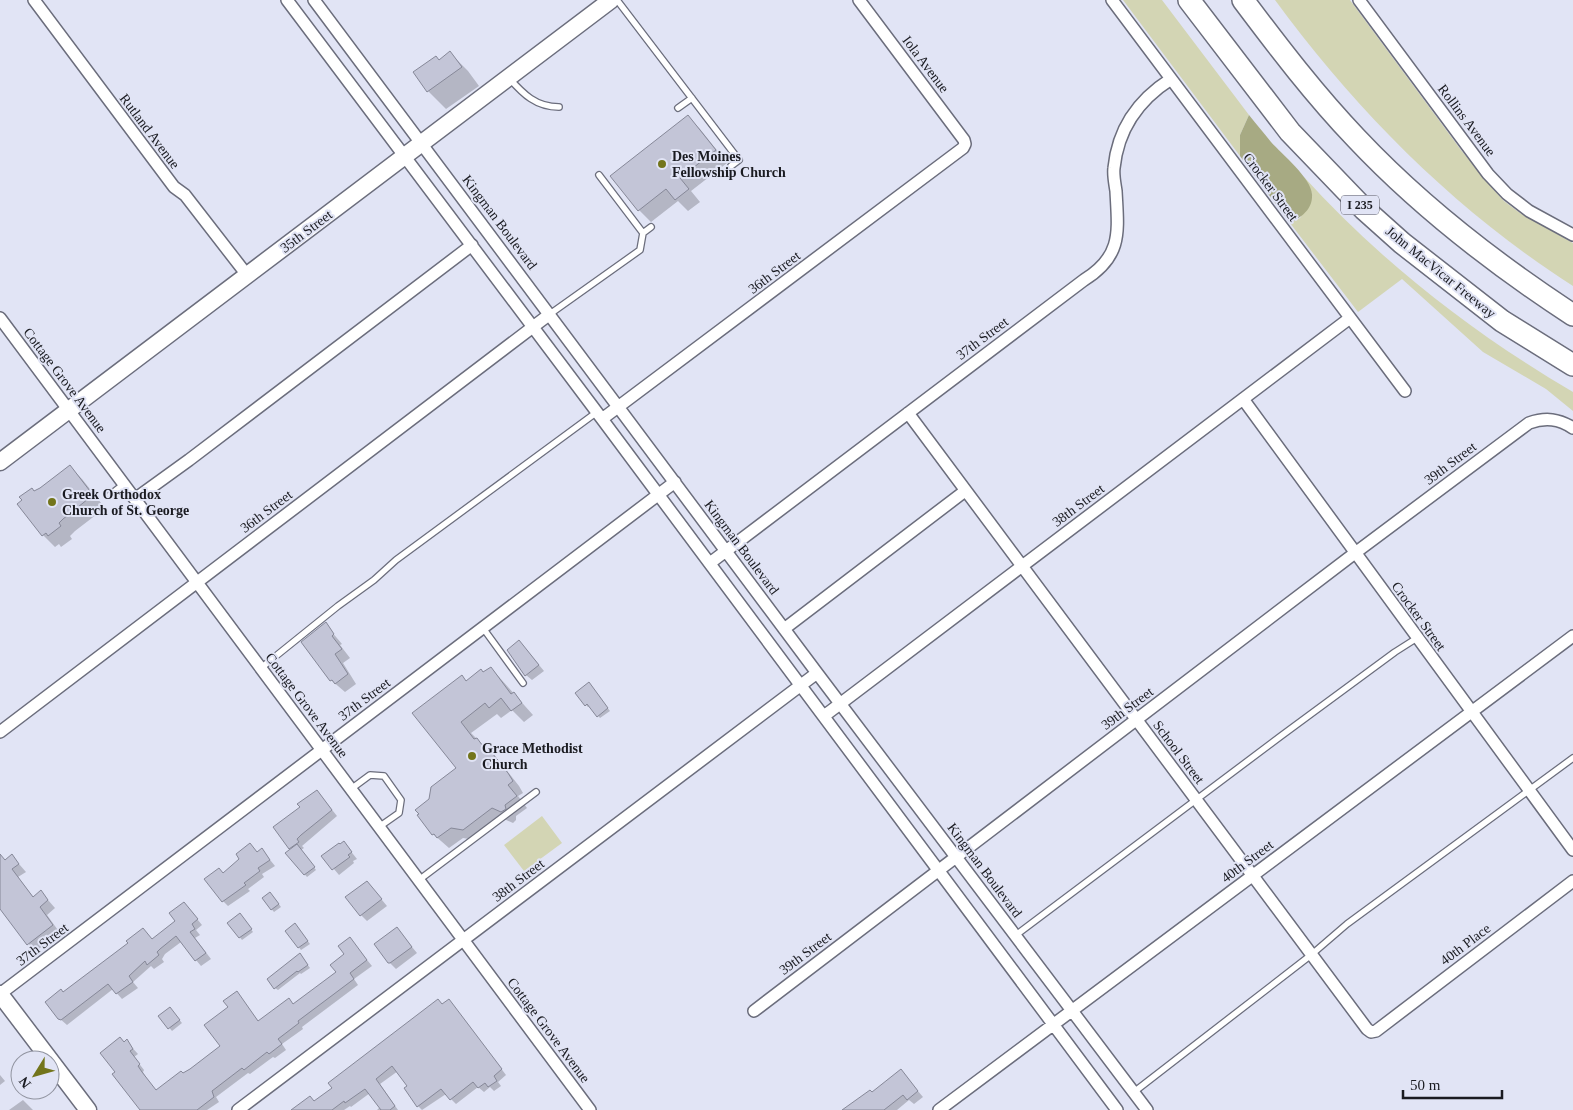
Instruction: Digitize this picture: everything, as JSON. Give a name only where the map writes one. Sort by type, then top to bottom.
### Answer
[{"type":"highway","name":"John MacVicar Freeway","points":[[1189,0],[1290,132],[1364,209],[1402,243],[1502,321],[1573,365]]},
{"type":"highway","points":[[1243,0],[1308,84],[1356,139],[1399,181],[1453,229],[1521,281],[1573,315]]},
{"type":"street","name":"Rutland Avenue","points":[[34,0],[174,188],[185,195],[247,275]]},
{"type":"street","points":[[288,0],[1117,1110]]},
{"type":"street","name":"Kingman Boulevard","points":[[314,0],[840,704],[1147,1110]]},
{"type":"street","name":"Iola Avenue","points":[[859,0],[964,140],[963,148]]},
{"type":"street","name":"Crocker Street","points":[[1112,0],[1405,391]]},
{"type":"street","name":"Rollins Avenue","points":[[1359,0],[1488,174],[1506,194],[1529,211],[1573,235]]},
{"type":"street","name":"35th Street","points":[[0,462],[609,1]]},
{"type":"street","name":"37th Street","points":[[710,563],[1104,265],[1114,249],[1118,231],[1114,169],[1121,136],[1138,106],[1154,90],[1171,78]]},
{"type":"street","name":"36th Street","points":[[599,415],[619,407],[963,148]]},
{"type":"street","points":[[135,499],[472,245]]},
{"type":"street","name":"36th Street","points":[[0,732],[550,314]]},
{"type":"street","name":"Cottage Grove Avenue","points":[[0,318],[590,1110]]},
{"type":"street","name":"38th Street","points":[[824,716],[1350,318]]},
{"type":"street","name":"Crocker Street","points":[[1243,399],[1573,850]]},
{"type":"street","name":"School Street","points":[[908,413],[1367,1029],[1372,1032],[1376,1030]]},
{"type":"street","name":"39th Street","points":[[754,1011],[1355,553],[1529,423],[1540,419],[1556,420],[1573,428]]},
{"type":"street","name":"37th Street","points":[[0,994],[675,482]]},
{"type":"street","points":[[784,629],[966,491]]},
{"type":"street","name":"40th Street","points":[[939,1110],[1573,636]]},
{"type":"street","name":"38th Street","points":[[238,1110],[817,673]]},
{"type":"street","name":"40th Place","points":[[1376,1030],[1573,881]]},
{"type":"street","points":[[0,994],[88,1110]]},
{"type":"lane","points":[[609,1],[692,98],[739,160],[731,166]]},
{"type":"lane","points":[[509,77],[522,93],[536,102],[559,107]]},
{"type":"lane","points":[[678,108],[692,98]]},
{"type":"lane","points":[[550,314],[640,250],[643,232],[599,175]]},
{"type":"lane","points":[[643,232],[651,227]]},
{"type":"lane","points":[[260,668],[374,580],[396,560],[599,415]]},
{"type":"lane","points":[[110,495],[124,484]]},
{"type":"lane","points":[[483,628],[523,683]]},
{"type":"lane","points":[[1016,936],[1395,652],[1417,638]]},
{"type":"lane","points":[[1134,1092],[1347,924],[1573,758]]},
{"type":"lane","points":[[351,789],[370,774],[384,776],[401,800],[399,813],[379,827]]},
{"type":"lane","points":[[419,880],[536,792]]},
{"type":"green space","points":[[1123,0],[1162,0],[1249,115],[1240,135],[1240,156]]},
{"type":"green space","points":[[1275,0],[1350,0],[1461,150],[1504,201],[1520,213],[1573,243],[1573,286],[1530,257],[1489,225],[1411,157],[1374,120],[1340,81]]},
{"type":"green space","points":[[1249,115],[1307,181],[1310,188],[1312,199],[1309,208],[1299,218],[1290,223],[1240,156],[1240,135]]},
{"type":"green space","points":[[1304,177],[1365,238],[1430,295],[1500,346],[1573,392],[1573,411],[1546,389],[1483,352],[1402,279],[1358,312],[1290,223],[1300,218],[1312,194]]},
{"type":"green space","points":[[542,816],[562,843],[524,871],[504,845]]},
{"type":"building","points":[[450,51],[462,67],[427,92],[413,72],[436,56],[439,60]]},
{"type":"building","name":"Des Moines Fellowship Church","points":[[688,115],[716,150],[680,178],[689,189],[675,200],[666,189],[638,211],[610,176]]},
{"type":"building","name":"Greek Orthodox Church of St. George","points":[[70,465],[93,495],[63,519],[59,523],[61,526],[48,536],[46,533],[42,536],[17,504],[22,500],[19,497],[32,488],[34,491],[40,488]]},
{"type":"building","points":[[326,622],[334,634],[332,636],[342,649],[335,654],[348,674],[335,684],[332,680],[330,681],[301,642]]},
{"type":"building","points":[[519,640],[539,665],[525,676],[507,650]]},
{"type":"building","name":"Grace Methodist Church","points":[[491,667],[511,694],[514,692],[522,703],[511,711],[501,698],[489,708],[485,703],[461,722],[474,739],[477,738],[485,749],[489,749],[508,773],[513,781],[508,785],[517,796],[505,805],[506,809],[501,812],[492,808],[463,830],[451,828],[437,838],[434,834],[432,835],[415,810],[429,799],[431,787],[456,768],[412,713],[462,675],[466,681],[481,669],[483,672]]},
{"type":"building","points":[[589,682],[608,708],[597,717],[575,693]]},
{"type":"building","points":[[317,790],[332,810],[301,835],[297,839],[299,842],[289,849],[273,827],[300,807],[297,804]]},
{"type":"building","points":[[344,841],[352,852],[348,855],[350,857],[332,870],[321,856]]},
{"type":"building","points":[[250,843],[257,852],[262,848],[270,860],[258,868],[260,871],[244,883],[246,885],[222,902],[204,879],[219,868],[223,873],[239,859],[236,854]]},
{"type":"building","points":[[297,844],[315,867],[304,875],[285,853]]},
{"type":"building","points":[[0,854],[5,860],[12,854],[19,864],[12,869],[33,897],[41,890],[48,900],[40,907],[53,925],[27,945],[0,909]]},
{"type":"building","points":[[367,881],[382,899],[360,916],[345,897]]},
{"type":"building","points":[[270,892],[279,904],[271,910],[262,898]]},
{"type":"building","points":[[184,902],[198,919],[192,924],[195,929],[190,932],[206,953],[195,961],[176,936],[157,952],[159,955],[147,965],[145,961],[129,976],[133,982],[116,994],[108,984],[61,1020],[58,1019],[45,1002],[61,989],[63,992],[128,943],[126,941],[143,928],[152,939],[175,921],[169,913]]},
{"type":"building","points":[[240,913],[252,929],[239,938],[227,923]]},
{"type":"building","points":[[295,923],[308,941],[298,948],[285,931]]},
{"type":"building","points":[[397,927],[412,947],[388,963],[374,944]]},
{"type":"building","points":[[350,937],[367,960],[350,973],[354,979],[298,1021],[299,1023],[278,1039],[282,1044],[269,1054],[267,1052],[244,1070],[242,1068],[212,1091],[214,1097],[197,1110],[140,1110],[112,1074],[115,1072],[100,1053],[120,1037],[124,1042],[127,1039],[133,1049],[130,1051],[140,1064],[138,1066],[156,1090],[181,1071],[183,1073],[190,1069],[220,1046],[204,1025],[228,1007],[223,1001],[237,991],[258,1021],[289,998],[293,1004],[336,972],[330,965],[344,954],[338,946]]},
{"type":"building","points":[[300,953],[308,965],[274,989],[267,979]]},
{"type":"building","points":[[438,999],[442,1004],[449,999],[502,1069],[494,1076],[497,1081],[488,1087],[485,1083],[478,1088],[473,1082],[450,1100],[441,1089],[417,1107],[404,1088],[407,1086],[392,1066],[376,1079],[395,1106],[390,1110],[381,1110],[365,1089],[332,1110],[291,1110],[310,1096],[314,1101],[332,1088],[328,1083]]},
{"type":"building","points":[[170,1007],[180,1020],[168,1029],[158,1016]]},
{"type":"building","points":[[901,1069],[918,1091],[907,1100],[903,1095],[884,1110],[842,1110],[870,1090],[872,1092]]},
{"type":"place","name":"Des Moines Fellowship Church","points":[[662,164]]},
{"type":"place","name":"Greek Orthodox Church of St. George","points":[[52,502]]},
{"type":"place","name":"Grace Methodist Church","points":[[472,756]]}]
